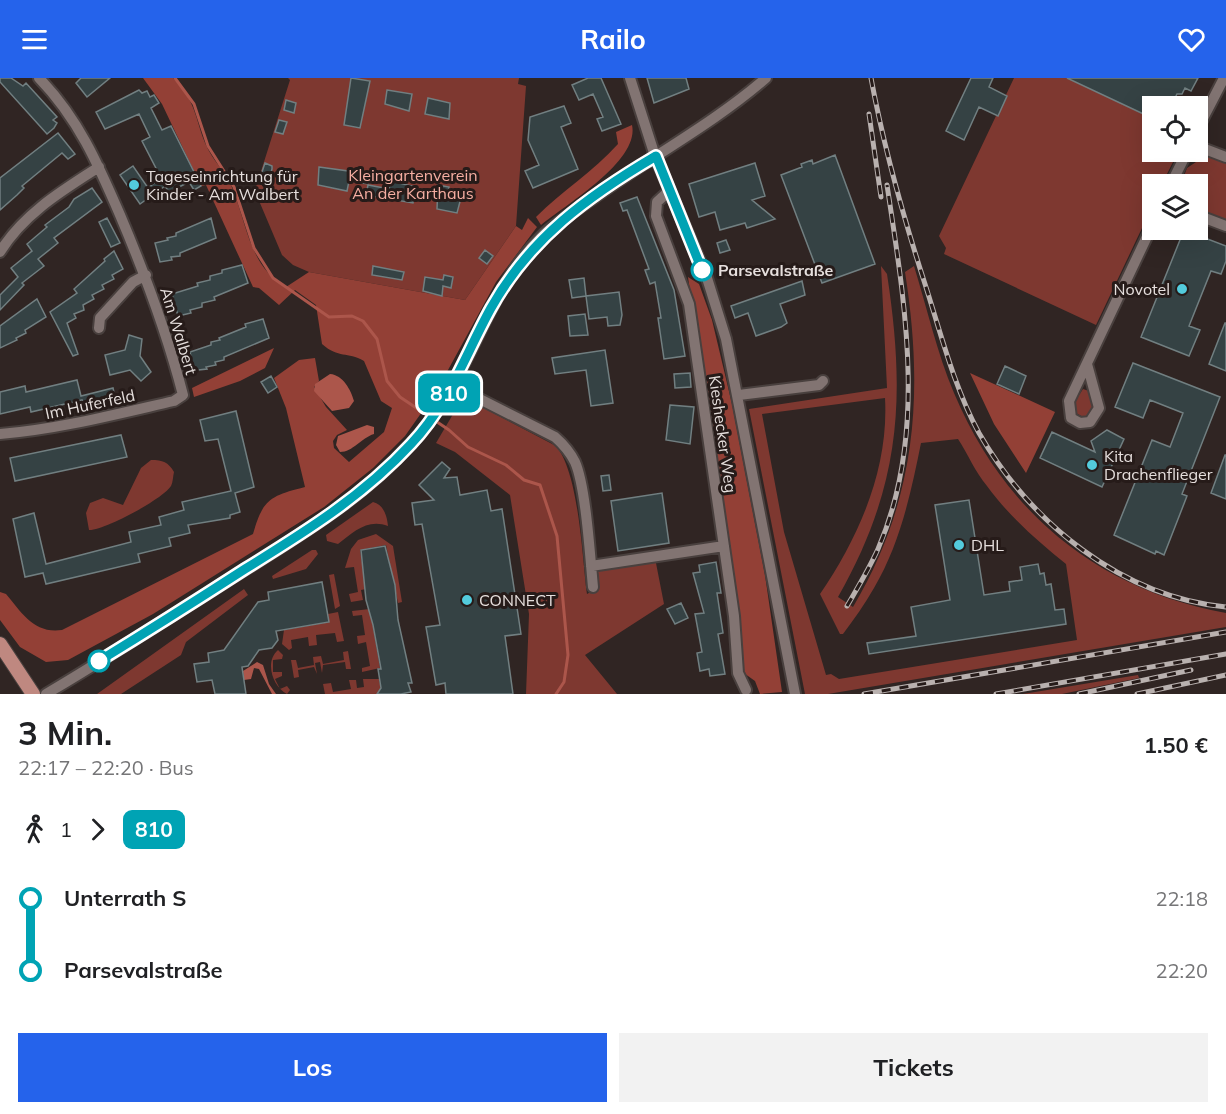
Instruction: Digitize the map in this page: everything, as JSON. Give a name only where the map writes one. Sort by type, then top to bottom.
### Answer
[{"type":"main road","points":[[0,644],[33,694]]},
{"type":"street","name":"Am Walbert","points":[[39,78],[57,96],[81,129],[99,166],[146,275],[183,395]]},
{"type":"street","name":"Kieshecker Weg","points":[[630,78],[669,191],[707,278],[719,314],[739,395],[795,692]]},
{"type":"street","points":[[46,694],[339,510],[369,487],[424,429],[440,408],[454,386],[491,308],[527,253],[562,219],[722,114],[766,78]]},
{"type":"street","points":[[1208,109],[1224,78]]},
{"type":"street","points":[[1208,150],[1226,157]]},
{"type":"street","points":[[0,252],[7,239],[27,218],[99,166]]},
{"type":"street","name":"Kieshecker Weg","points":[[669,191],[657,202],[656,216],[688,304],[734,616],[738,673],[746,690]]},
{"type":"street","points":[[1208,219],[1226,226]]},
{"type":"street","points":[[1087,364],[1099,408],[1090,422],[1080,423],[1071,418],[1067,407],[1087,364],[1145,240]]},
{"type":"street","name":"Am Walbert","points":[[99,328],[100,318],[133,282],[146,275]]},
{"type":"street","name":"Kieshecker Weg","points":[[739,395],[819,385],[823,381]]},
{"type":"street","points":[[454,386],[555,437],[565,446],[576,464],[580,483],[593,587]]},
{"type":"street","name":"Im Huferfeld","points":[[0,434],[31,431],[94,419],[174,401],[183,395]]},
{"type":"street","points":[[591,566],[724,546]]},
{"type":"green space","name":"Kleingartenverein An der Karthaus","points":[[288,78],[519,78],[518,84],[526,86],[516,226],[465,300],[309,272],[293,265],[282,255],[257,196],[256,187],[290,80]]},
{"type":"green space","points":[[1014,78],[1067,78],[1142,113],[1142,162],[1173,162],[1167,174],[1142,174],[1142,228],[1096,325],[944,254],[946,248],[939,236]]},
{"type":"green space","points":[[1208,157],[1226,162],[1226,222],[1208,215],[1208,174],[1185,174],[1187,168],[1196,162],[1208,162]]},
{"type":"green space","points":[[881,266],[887,274],[896,361],[893,440],[886,479],[875,517],[859,556],[838,597],[853,607],[874,567],[891,526],[903,485],[914,403],[914,360],[905,272],[914,266],[937,346],[954,393],[975,436],[1000,474],[1028,509],[1061,539],[1097,565],[1137,586],[1180,602],[1226,613],[1226,627],[828,694],[805,694],[749,409],[887,388]],"holes":[[[885,398],[882,451],[869,501],[847,549],[820,594],[840,634],[843,634],[867,600],[891,554],[909,499],[921,443],[958,439],[979,475],[1005,508],[1066,564],[1077,640],[839,679],[831,674],[826,675],[784,532],[762,414]]]},
{"type":"green space","points":[[1083,389],[1089,391],[1094,407],[1085,418],[1074,412],[1073,404]]},
{"type":"green space","points":[[459,404],[480,406],[556,446],[564,459],[575,495],[587,594],[596,589],[596,575],[599,571],[623,563],[655,558],[664,604],[585,655],[617,694],[526,694],[529,614],[510,495],[455,452],[436,443]]},
{"type":"green space","points":[[151,460],[165,462],[174,472],[171,486],[166,492],[132,513],[107,525],[89,530],[86,513],[90,503],[103,498],[123,505],[141,468]]},
{"type":"green space","points":[[373,502],[382,508],[388,526],[367,525],[338,544],[327,541],[326,535]]},
{"type":"green space","points":[[376,534],[393,546],[402,602],[398,603],[386,545],[360,550],[366,589],[361,590],[363,600],[351,602],[349,594],[358,592],[354,567],[345,568],[351,549],[358,540]]},
{"type":"green space","points":[[312,550],[316,550],[318,554],[306,569],[273,579],[272,576]]},
{"type":"green space","points":[[334,574],[340,606],[335,609],[329,575]]},
{"type":"green space","points":[[244,589],[248,595],[186,642],[181,655],[121,694],[97,694]]},
{"type":"green space","points":[[370,609],[380,668],[362,672],[362,668],[370,666],[366,642],[358,644],[357,636],[365,635],[362,615],[353,616],[352,611]]},
{"type":"green space","points":[[338,612],[344,641],[337,642],[335,633],[316,635],[317,645],[309,646],[308,637],[291,640],[292,648],[289,650],[282,644],[284,630],[329,622],[328,614]]},
{"type":"green space","points":[[278,650],[283,655],[282,659],[273,660],[273,672],[282,672],[282,676],[275,679],[279,688],[274,680],[271,667],[274,655]]},
{"type":"green space","points":[[348,651],[351,669],[346,669],[345,662],[323,665],[322,673],[320,662],[315,663],[317,674],[314,667],[298,670],[299,677],[294,678],[291,660],[296,660],[298,668],[314,665],[313,657],[321,656],[323,664],[344,660],[343,652]]},
{"type":"green space","points":[[1138,675],[1139,678],[1062,694],[1023,694]]},
{"type":"green space","points":[[363,679],[379,679],[381,689],[377,694],[325,694],[323,684],[331,683],[333,692],[351,689],[349,680],[356,680],[357,688],[364,687]]},
{"type":"green space","points":[[287,686],[290,690],[287,694],[280,689]]},
{"type":"shaded area","points":[[143,78],[173,78],[182,88],[192,106],[209,151],[231,185],[257,257],[274,279],[286,287],[309,272],[465,300],[516,226],[522,230],[528,218],[537,227],[496,282],[436,392],[405,436],[373,468],[324,507],[153,614],[68,660],[46,662],[20,647],[0,620],[0,592],[6,594],[23,615],[36,625],[44,629],[62,630],[253,534],[260,513],[270,501],[284,493],[305,487],[286,408],[274,378],[299,360],[315,358],[319,381],[314,387],[326,407],[347,430],[337,435],[333,441],[334,448],[349,462],[384,432],[392,408],[381,401],[364,361],[333,352],[322,344],[316,305],[295,290],[279,305],[259,288],[253,287],[206,185],[201,186],[162,104]]},
{"type":"shaded area","points":[[632,125],[631,139],[625,153],[613,167],[541,225],[536,217],[618,144],[616,132]]},
{"type":"shaded area","points":[[688,277],[699,284],[712,320],[732,404],[765,575],[782,692],[760,694],[755,681],[741,671],[737,623]]},
{"type":"shaded area","points":[[274,348],[265,368],[240,381],[194,397],[192,388]]},
{"type":"shaded area","points":[[970,373],[1055,412],[1026,473],[994,424]]},
{"type":"shaded area","points":[[330,374],[339,377],[349,388],[354,401],[349,408],[332,411],[314,391],[315,384]]},
{"type":"shaded area","points":[[367,425],[374,427],[374,434],[349,450],[340,452],[336,445],[338,436]]},
{"type":"shaded area","points":[[257,662],[263,665],[269,684],[276,694],[272,694],[259,669],[254,668],[251,679],[244,680],[243,671]]},
{"type":"building","points":[[0,78],[11,78],[23,86],[26,83],[57,117],[53,120],[57,123],[54,128],[47,134],[0,82]]},
{"type":"building","points":[[81,78],[110,78],[87,97],[76,83]]},
{"type":"building","points":[[351,78],[370,81],[360,128],[344,125]]},
{"type":"building","points":[[588,78],[601,78],[621,124],[602,131],[597,119],[603,117],[593,94],[579,100],[572,85]]},
{"type":"building","points":[[647,78],[686,78],[689,89],[654,103]]},
{"type":"building","points":[[971,78],[993,78],[989,87],[1007,96],[998,116],[979,107],[964,140],[946,131]]},
{"type":"building","points":[[1067,78],[1198,78],[1191,91],[1185,88],[1182,94],[1176,96],[1142,96],[1142,113]]},
{"type":"building","points":[[139,90],[142,93],[147,91],[150,97],[154,95],[159,103],[151,108],[162,130],[171,126],[201,186],[194,190],[189,182],[169,192],[165,186],[140,204],[120,175],[133,166],[148,188],[161,178],[142,141],[150,137],[139,114],[105,129],[96,112]]},
{"type":"building","points":[[387,90],[412,94],[409,111],[385,104]]},
{"type":"building","points":[[428,98],[450,103],[449,119],[425,114]]},
{"type":"building","points":[[286,100],[296,103],[294,113],[284,110]]},
{"type":"building","points":[[564,106],[571,123],[561,127],[578,169],[533,188],[525,171],[539,165],[528,140],[530,117]]},
{"type":"building","points":[[279,120],[287,122],[283,134],[275,132]]},
{"type":"building","points":[[58,133],[75,154],[68,159],[62,153],[22,186],[24,188],[0,210],[0,178]]},
{"type":"building","points":[[835,155],[875,264],[822,283],[781,175],[802,167],[801,164],[812,160],[813,164]]},
{"type":"building","points":[[265,163],[272,166],[268,183],[259,181]]},
{"type":"building","points":[[755,163],[765,196],[752,200],[775,219],[747,228],[745,223],[720,230],[715,212],[699,217],[689,184]]},
{"type":"building","points":[[319,167],[370,174],[368,184],[349,181],[347,191],[318,185]]},
{"type":"building","points":[[391,181],[416,187],[413,203],[366,195],[368,185],[389,189]]},
{"type":"building","points":[[438,185],[449,187],[448,191],[462,194],[457,213],[437,209]]},
{"type":"building","points":[[92,188],[102,202],[54,238],[58,243],[38,259],[44,266],[22,283],[24,285],[0,310],[0,295],[18,277],[11,268],[32,251],[27,244],[47,227],[45,225],[69,207],[74,199]]},
{"type":"building","points":[[637,197],[674,290],[685,356],[664,359],[655,282],[650,284],[645,270],[649,269],[627,210],[623,211],[620,203]]},
{"type":"building","points":[[107,218],[120,243],[111,247],[99,222]]},
{"type":"building","points":[[211,218],[216,238],[180,253],[180,256],[171,257],[172,260],[160,262],[155,243],[168,240],[167,238],[176,236],[176,233]]},
{"type":"building","points":[[1208,239],[1226,246],[1226,261],[1221,274],[1211,271],[1189,326],[1200,330],[1189,356],[1141,337],[1180,240]]},
{"type":"building","points":[[726,240],[730,250],[720,253],[717,243]]},
{"type":"building","points":[[485,250],[493,256],[487,264],[479,258]]},
{"type":"building","points":[[114,251],[123,269],[112,275],[114,279],[102,285],[104,289],[92,295],[94,299],[83,305],[84,310],[74,314],[76,318],[67,323],[78,354],[73,356],[50,312],[77,293],[74,289]]},
{"type":"building","points":[[242,265],[248,283],[214,297],[215,300],[202,303],[202,307],[190,310],[191,313],[178,316],[172,294],[198,286],[197,283],[210,280],[210,276],[222,273],[222,270]]},
{"type":"building","points":[[373,266],[404,272],[402,280],[372,275]]},
{"type":"building","points":[[444,275],[453,277],[451,288],[443,286],[442,296],[423,291],[425,277],[443,280]]},
{"type":"building","points":[[584,278],[586,296],[572,298],[569,280]]},
{"type":"building","points":[[802,281],[805,295],[780,304],[787,323],[781,327],[756,336],[748,313],[735,318],[731,306]]},
{"type":"building","points":[[619,292],[622,315],[620,325],[608,326],[607,317],[589,319],[586,296]]},
{"type":"building","points":[[37,299],[46,317],[25,330],[26,333],[16,338],[17,340],[0,348],[0,326]]},
{"type":"building","points":[[585,314],[588,335],[570,336],[568,316]]},
{"type":"building","points":[[263,319],[269,338],[224,357],[224,360],[215,362],[216,365],[206,367],[207,369],[189,371],[186,358],[191,357],[190,352],[211,345],[211,342],[246,327],[245,324]]},
{"type":"building","points":[[1226,323],[1226,371],[1209,364]]},
{"type":"building","points":[[129,335],[142,339],[140,356],[151,372],[141,381],[130,370],[110,375],[105,355],[125,350]]},
{"type":"building","points":[[605,350],[613,403],[591,406],[586,370],[555,374],[552,358]]},
{"type":"building","points":[[1133,363],[1220,397],[1182,494],[1187,496],[1164,555],[1156,551],[1155,554],[1114,535],[1152,440],[1170,447],[1183,413],[1150,400],[1143,418],[1115,407]]},
{"type":"building","points":[[1005,366],[1026,376],[1019,394],[997,384]]},
{"type":"building","points":[[690,373],[691,387],[675,388],[674,374]]},
{"type":"building","points":[[271,376],[277,387],[268,393],[261,382]]},
{"type":"building","points":[[77,380],[81,396],[113,388],[115,397],[83,405],[82,400],[31,412],[30,407],[0,414],[0,392],[25,386],[26,392]]},
{"type":"building","points":[[670,405],[694,407],[690,444],[666,440]]},
{"type":"building","points":[[236,411],[254,487],[235,493],[240,512],[230,515],[230,518],[188,525],[190,533],[169,538],[171,546],[138,554],[140,562],[46,584],[43,573],[25,577],[13,519],[34,513],[46,564],[131,542],[129,532],[161,525],[159,517],[184,510],[182,502],[231,491],[218,439],[205,441],[200,420]]},
{"type":"building","points":[[1107,430],[1124,439],[1102,487],[1040,458],[1052,432],[1095,452],[1091,441]]},
{"type":"building","points":[[121,435],[127,457],[15,481],[10,458]]},
{"type":"building","points":[[1226,455],[1226,499],[1211,493]]},
{"type":"building","points":[[442,462],[450,469],[444,478],[457,477],[460,495],[487,490],[491,511],[502,509],[521,634],[505,636],[513,694],[446,694],[445,683],[436,685],[426,627],[440,625],[422,524],[415,525],[412,503],[434,500],[419,485]]},
{"type":"building","points":[[609,475],[611,490],[603,491],[601,476]]},
{"type":"building","points":[[662,493],[669,543],[618,551],[611,501]]},
{"type":"building","name":"DHL","points":[[969,500],[984,595],[1010,591],[1009,582],[1022,580],[1020,567],[1038,564],[1040,574],[1044,573],[1046,585],[1051,584],[1055,610],[1064,609],[1066,624],[869,654],[867,643],[916,636],[911,607],[950,600],[935,505]]},
{"type":"building","points":[[385,546],[395,585],[398,620],[412,683],[408,683],[411,692],[401,694],[377,694],[381,688],[378,669],[381,669],[366,600],[361,550]]},
{"type":"building","points":[[716,562],[721,593],[717,593],[723,633],[718,634],[725,674],[710,676],[709,669],[700,671],[697,653],[702,652],[695,614],[704,613],[693,573],[700,572],[699,565]]},
{"type":"building","points":[[322,582],[329,622],[276,631],[278,640],[272,648],[259,650],[248,666],[242,667],[246,694],[215,694],[212,680],[197,682],[194,664],[209,662],[208,653],[224,650],[258,602],[269,600],[268,592]]},
{"type":"building","points":[[681,603],[688,618],[675,624],[667,609]]},
{"type":"waterway","points":[[175,78],[194,104],[208,146],[234,187],[254,248],[273,278],[329,317],[352,316],[363,321],[377,339],[387,381],[400,397],[449,430],[468,447],[506,465],[524,480],[540,485],[557,536],[568,655],[564,682],[556,694]]},
{"type":"railway","points":[[871,78],[902,207],[949,360],[970,415],[1000,466],[1024,496],[1052,525],[1082,550],[1115,571],[1150,588],[1187,600],[1226,607]]},
{"type":"railway","points":[[869,114],[881,197]]},
{"type":"railway","points":[[847,606],[878,549],[893,505],[903,460],[908,415],[905,322],[887,185]]},
{"type":"railway","points":[[864,694],[1226,632]]},
{"type":"railway","points":[[996,694],[1226,654]]},
{"type":"railway","points":[[1079,694],[1191,670]]},
{"type":"railway","points":[[1137,694],[1226,675]]},
{"type":"bus line","name":"810","points":[[99,661],[339,510],[369,487],[412,443],[440,408],[454,386],[491,308],[527,253],[562,219],[634,168],[656,156],[702,270]]},
{"type":"place","name":"Tageseinrichtung für Kinder - Am Walbert","points":[[134,185]]},
{"type":"place","name":"Parsevalstraße","points":[[702,270]]},
{"type":"place","name":"Novotel","points":[[1182,289]]},
{"type":"place","name":"Kita Drachenflieger","points":[[1092,465]]},
{"type":"place","name":"DHL","points":[[959,545]]},
{"type":"place","name":"CONNECT","points":[[467,600]]}]
